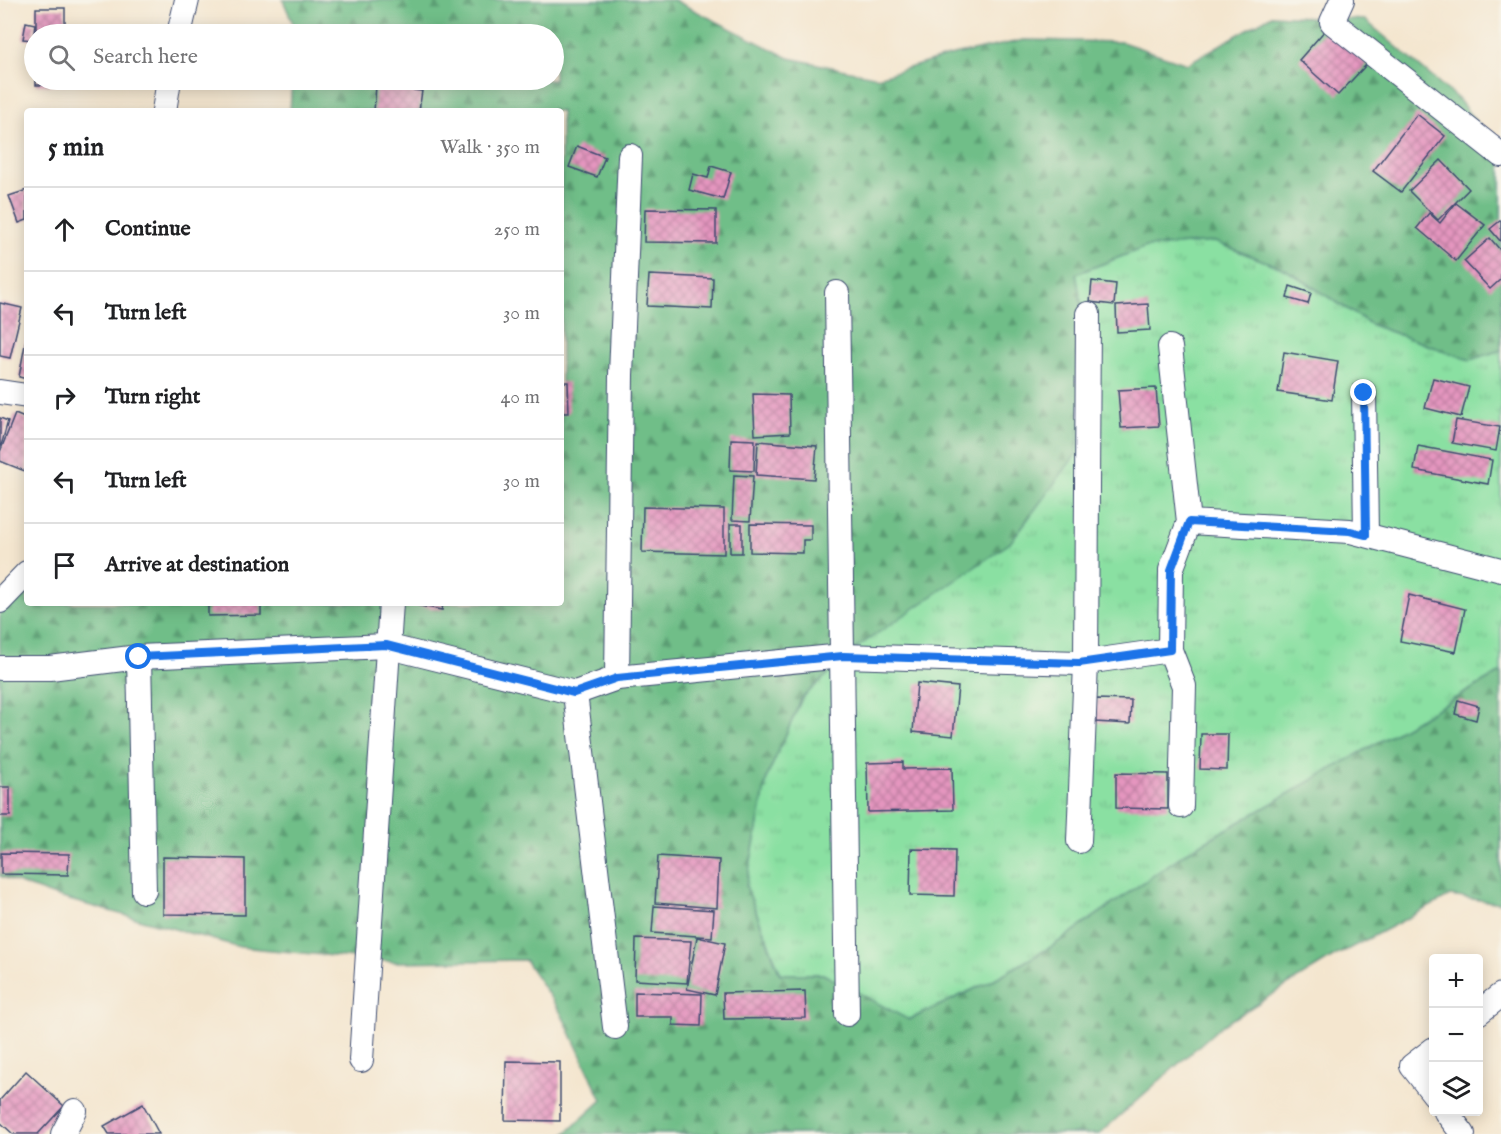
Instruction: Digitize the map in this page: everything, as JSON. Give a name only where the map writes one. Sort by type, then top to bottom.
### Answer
[{"type":"street","points":[[181,24],[187,0]]},
{"type":"street","points":[[1342,0],[1332,22],[1501,155]]},
{"type":"street","points":[[164,108],[167,90]]},
{"type":"street","points":[[617,678],[621,375],[630,156]]},
{"type":"street","points":[[837,293],[847,1014]]},
{"type":"street","points":[[1079,841],[1086,663],[1088,314]]},
{"type":"street","points":[[1170,347],[1189,522],[1171,570],[1170,650],[1184,686],[1181,806]]},
{"type":"street","points":[[0,392],[24,396]]},
{"type":"street","points":[[1364,393],[1366,535]]},
{"type":"street","points":[[1189,522],[1350,531],[1501,570]]},
{"type":"street","points":[[0,601],[24,576]]},
{"type":"street","points":[[362,1060],[386,645],[391,606]]},
{"type":"street","points":[[0,668],[50,668],[139,657],[386,645],[574,693],[617,678],[843,656],[1086,663],[1170,650]]},
{"type":"street","points":[[139,657],[144,891]]},
{"type":"street","points":[[574,693],[615,1027]]},
{"type":"street","points":[[1483,1010],[1501,995]]},
{"type":"street","points":[[1429,1053],[1412,1066],[1429,1088]]},
{"type":"street","points":[[63,1134],[75,1111]]},
{"type":"street","points":[[1449,1116],[1463,1134]]},
{"type":"green space","points":[[283,0],[674,0],[789,58],[878,77],[949,56],[1024,40],[1122,42],[1187,64],[1272,15],[1365,20],[1459,100],[1501,154],[1501,350],[1470,360],[1372,325],[1285,269],[1215,242],[1146,247],[1076,274],[1088,342],[1077,453],[1010,543],[856,648],[802,698],[767,777],[746,886],[780,974],[823,974],[909,1020],[991,981],[1051,947],[1187,852],[1501,672],[1501,903],[1450,896],[1333,957],[1221,1026],[1099,1134],[565,1134],[602,1100],[561,1013],[525,960],[396,962],[240,947],[55,896],[0,876],[0,596],[24,569],[24,606],[564,606],[564,108],[290,108],[291,90],[564,90],[564,24],[293,24]]},
{"type":"green space","points":[[1215,242],[1285,269],[1372,325],[1470,360],[1501,350],[1501,672],[1187,852],[1051,947],[991,981],[908,1020],[823,974],[781,974],[746,886],[767,777],[802,698],[856,648],[917,605],[1088,342],[1076,274],[1146,247]]},
{"type":"building","points":[[36,8],[65,8],[65,24],[36,24]]},
{"type":"building","points":[[1327,28],[1367,64],[1338,95],[1299,60]]},
{"type":"building","points":[[376,90],[422,91],[419,108],[374,108]]},
{"type":"building","points":[[1417,114],[1445,136],[1401,192],[1373,171]]},
{"type":"building","points":[[577,146],[605,157],[597,177],[569,167]]},
{"type":"building","points":[[1441,160],[1469,189],[1438,220],[1409,191]]},
{"type":"building","points":[[711,166],[731,172],[723,199],[689,190],[693,174],[708,178]]},
{"type":"building","points":[[24,191],[24,221],[19,223],[9,196]]},
{"type":"building","points":[[1456,203],[1485,225],[1456,261],[1417,228],[1429,213],[1440,223]]},
{"type":"building","points":[[645,209],[716,210],[716,243],[644,242]]},
{"type":"building","points":[[1501,220],[1501,242],[1490,229]]},
{"type":"building","points":[[1490,238],[1501,251],[1501,279],[1490,289],[1464,261]]},
{"type":"building","points":[[649,275],[713,278],[712,309],[647,306]]},
{"type":"building","points":[[1092,281],[1116,284],[1114,305],[1090,302]]},
{"type":"building","points":[[1290,286],[1311,293],[1308,304],[1287,298]]},
{"type":"building","points":[[0,303],[22,308],[10,358],[0,356]]},
{"type":"building","points":[[1148,304],[1150,330],[1117,332],[1116,306]]},
{"type":"building","points":[[24,350],[24,378],[19,377]]},
{"type":"building","points":[[1284,352],[1338,361],[1332,400],[1278,392]]},
{"type":"building","points":[[1433,378],[1469,387],[1461,417],[1425,408]]},
{"type":"building","points":[[564,382],[568,382],[569,413],[564,413]]},
{"type":"building","points":[[1156,388],[1159,426],[1121,428],[1118,390]]},
{"type":"building","points":[[753,394],[789,395],[790,433],[755,435]]},
{"type":"building","points":[[15,414],[24,418],[24,471],[0,461],[0,452]]},
{"type":"building","points":[[0,418],[8,421],[1,446],[0,446]]},
{"type":"building","points":[[1456,420],[1500,427],[1496,451],[1452,443]]},
{"type":"building","points":[[731,439],[755,440],[754,471],[730,470]]},
{"type":"building","points":[[758,441],[817,446],[814,479],[756,475]]},
{"type":"building","points":[[1418,446],[1492,460],[1488,484],[1414,470]]},
{"type":"building","points":[[734,475],[753,476],[750,521],[732,520]]},
{"type":"building","points":[[643,507],[724,509],[724,554],[642,552]]},
{"type":"building","points":[[730,524],[742,524],[742,553],[730,553]]},
{"type":"building","points":[[750,524],[811,525],[811,540],[803,540],[803,553],[750,552]]},
{"type":"building","points":[[1409,595],[1465,609],[1456,652],[1400,641]]},
{"type":"building","points":[[208,606],[261,606],[261,615],[208,616]]},
{"type":"building","points":[[421,606],[443,606],[442,610]]},
{"type":"building","points":[[917,683],[958,687],[953,736],[913,732]]},
{"type":"building","points":[[1096,699],[1131,700],[1130,724],[1095,722]]},
{"type":"building","points":[[1458,700],[1479,706],[1476,720],[1455,714]]},
{"type":"building","points":[[1201,734],[1228,734],[1227,770],[1200,769]]},
{"type":"building","points":[[903,762],[903,769],[952,768],[953,810],[868,812],[867,763]]},
{"type":"building","points":[[1116,773],[1168,774],[1168,809],[1116,808]]},
{"type":"building","points":[[0,787],[10,787],[10,816],[0,816]]},
{"type":"building","points":[[911,849],[955,850],[954,896],[910,895]]},
{"type":"building","points":[[1,853],[69,854],[68,875],[1,874]]},
{"type":"building","points":[[658,856],[719,860],[717,908],[655,903]]},
{"type":"building","points":[[163,857],[245,859],[245,915],[163,914]]},
{"type":"building","points":[[654,906],[714,910],[712,937],[652,933]]},
{"type":"building","points":[[697,937],[725,943],[715,995],[687,989]]},
{"type":"building","points":[[636,939],[691,941],[687,983],[635,980]]},
{"type":"building","points":[[805,991],[806,1018],[724,1019],[723,993]]},
{"type":"building","points":[[635,992],[702,994],[701,1026],[673,1025],[673,1017],[635,1017]]},
{"type":"building","points":[[506,1061],[560,1062],[560,1121],[505,1120]]},
{"type":"building","points":[[26,1071],[64,1106],[38,1134],[13,1134],[0,1122],[0,1100]]},
{"type":"building","points":[[143,1104],[159,1134],[109,1134],[104,1126]]},
{"type":"route","points":[[139,657],[386,645],[574,693],[617,678],[843,656],[1079,663],[1170,650],[1171,570],[1189,522],[1350,531],[1366,535],[1364,393]]}]
